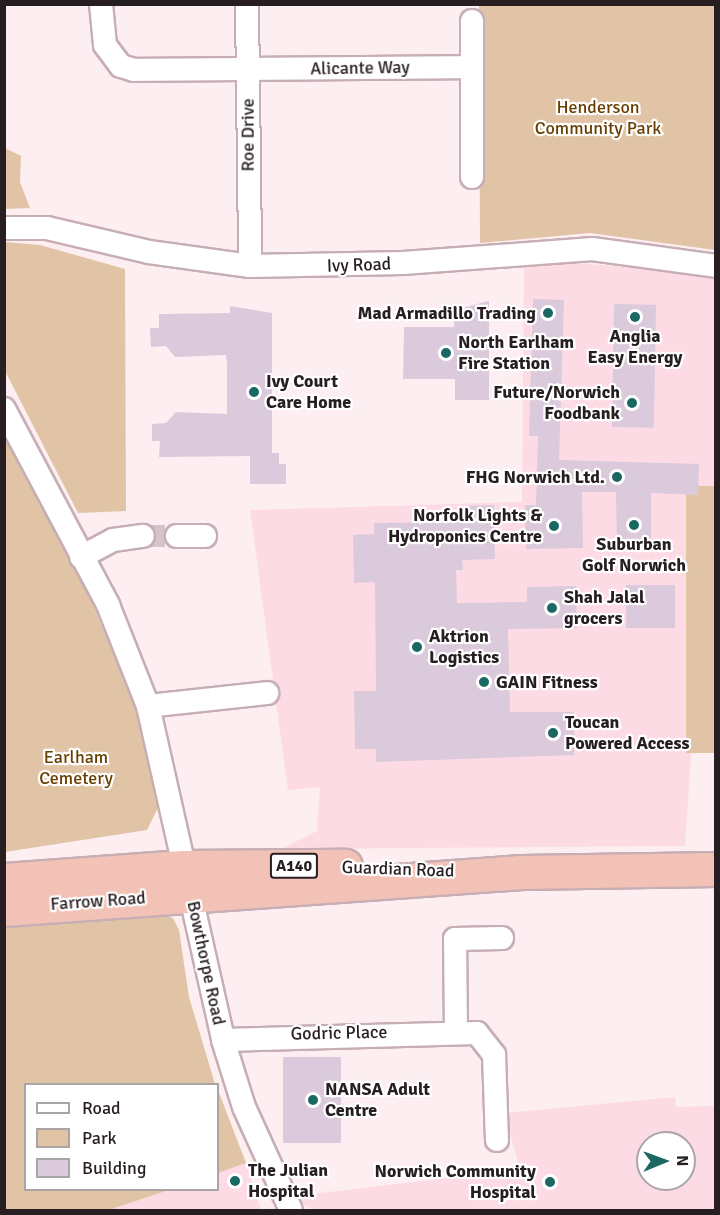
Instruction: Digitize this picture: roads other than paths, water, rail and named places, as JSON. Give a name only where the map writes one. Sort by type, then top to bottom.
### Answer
[{"type":"highway","name":"Guardian Road","points":[[187,880],[716,869]]},
{"type":"highway","name":"Farrow Road","points":[[4,880],[187,880]]},
{"type":"highway","name":"Farrow Road","points":[[4,909],[187,880]]},
{"type":"street","name":"Alicante Way","points":[[101,4],[105,45],[121,66],[134,70],[471,67]]},
{"type":"street","name":"Roe Drive","points":[[247,4],[250,266]]},
{"type":"street","points":[[472,21],[472,177]]},
{"type":"street","name":"Ivy Road","points":[[4,228],[47,228],[148,252],[250,266],[403,263],[592,249],[716,266]]},
{"type":"street","name":"Bowthorpe Road","points":[[4,409],[108,605],[148,706],[223,1040],[244,1107],[291,1210]]},
{"type":"street","points":[[177,536],[205,536]]},
{"type":"street","points":[[81,557],[113,540],[143,537]]},
{"type":"street","points":[[148,706],[267,693]]},
{"type":"street","points":[[456,1031],[455,939],[502,938]]},
{"type":"street","name":"Godric Place","points":[[223,1040],[456,1031],[477,1033],[494,1055],[497,1140]]},
{"type":"tunnel","points":[[143,536],[177,536]]},
{"type":"place","name":"Mad Armadillo Trading","points":[[548,313]]},
{"type":"place","name":"Anglia Easy Energy","points":[[635,317]]},
{"type":"place","name":"North Earlham Fire Station","points":[[446,353]]},
{"type":"place","name":"Ivy Court Care Home","points":[[254,392]]},
{"type":"place","name":"Future/Norwich Foodbank","points":[[632,403]]},
{"type":"place","name":"FHG Norwich Ltd.","points":[[617,477]]},
{"type":"place","name":"Suburban Golf Norwich","points":[[634,525]]},
{"type":"place","name":"Norfolk Lights & Hydroponics Centre","points":[[554,526]]},
{"type":"place","name":"Shah Jalal grocers","points":[[552,608]]},
{"type":"place","name":"Aktrion Logistics","points":[[417,647]]},
{"type":"place","name":"GAIN Fitness","points":[[484,682]]},
{"type":"place","name":"Toucan Powered Access","points":[[553,733]]},
{"type":"place","name":"NANSA Adult Centre","points":[[313,1100]]},
{"type":"place","name":"The Julian Hospital","points":[[235,1181]]},
{"type":"place","name":"Norwich Community Hospital","points":[[550,1182]]},
{"type":"park label","name":"Henderson Community Park","points":[[598,118]]},
{"type":"park label","name":"Earlham Cemetery","points":[[76,768]]}]
